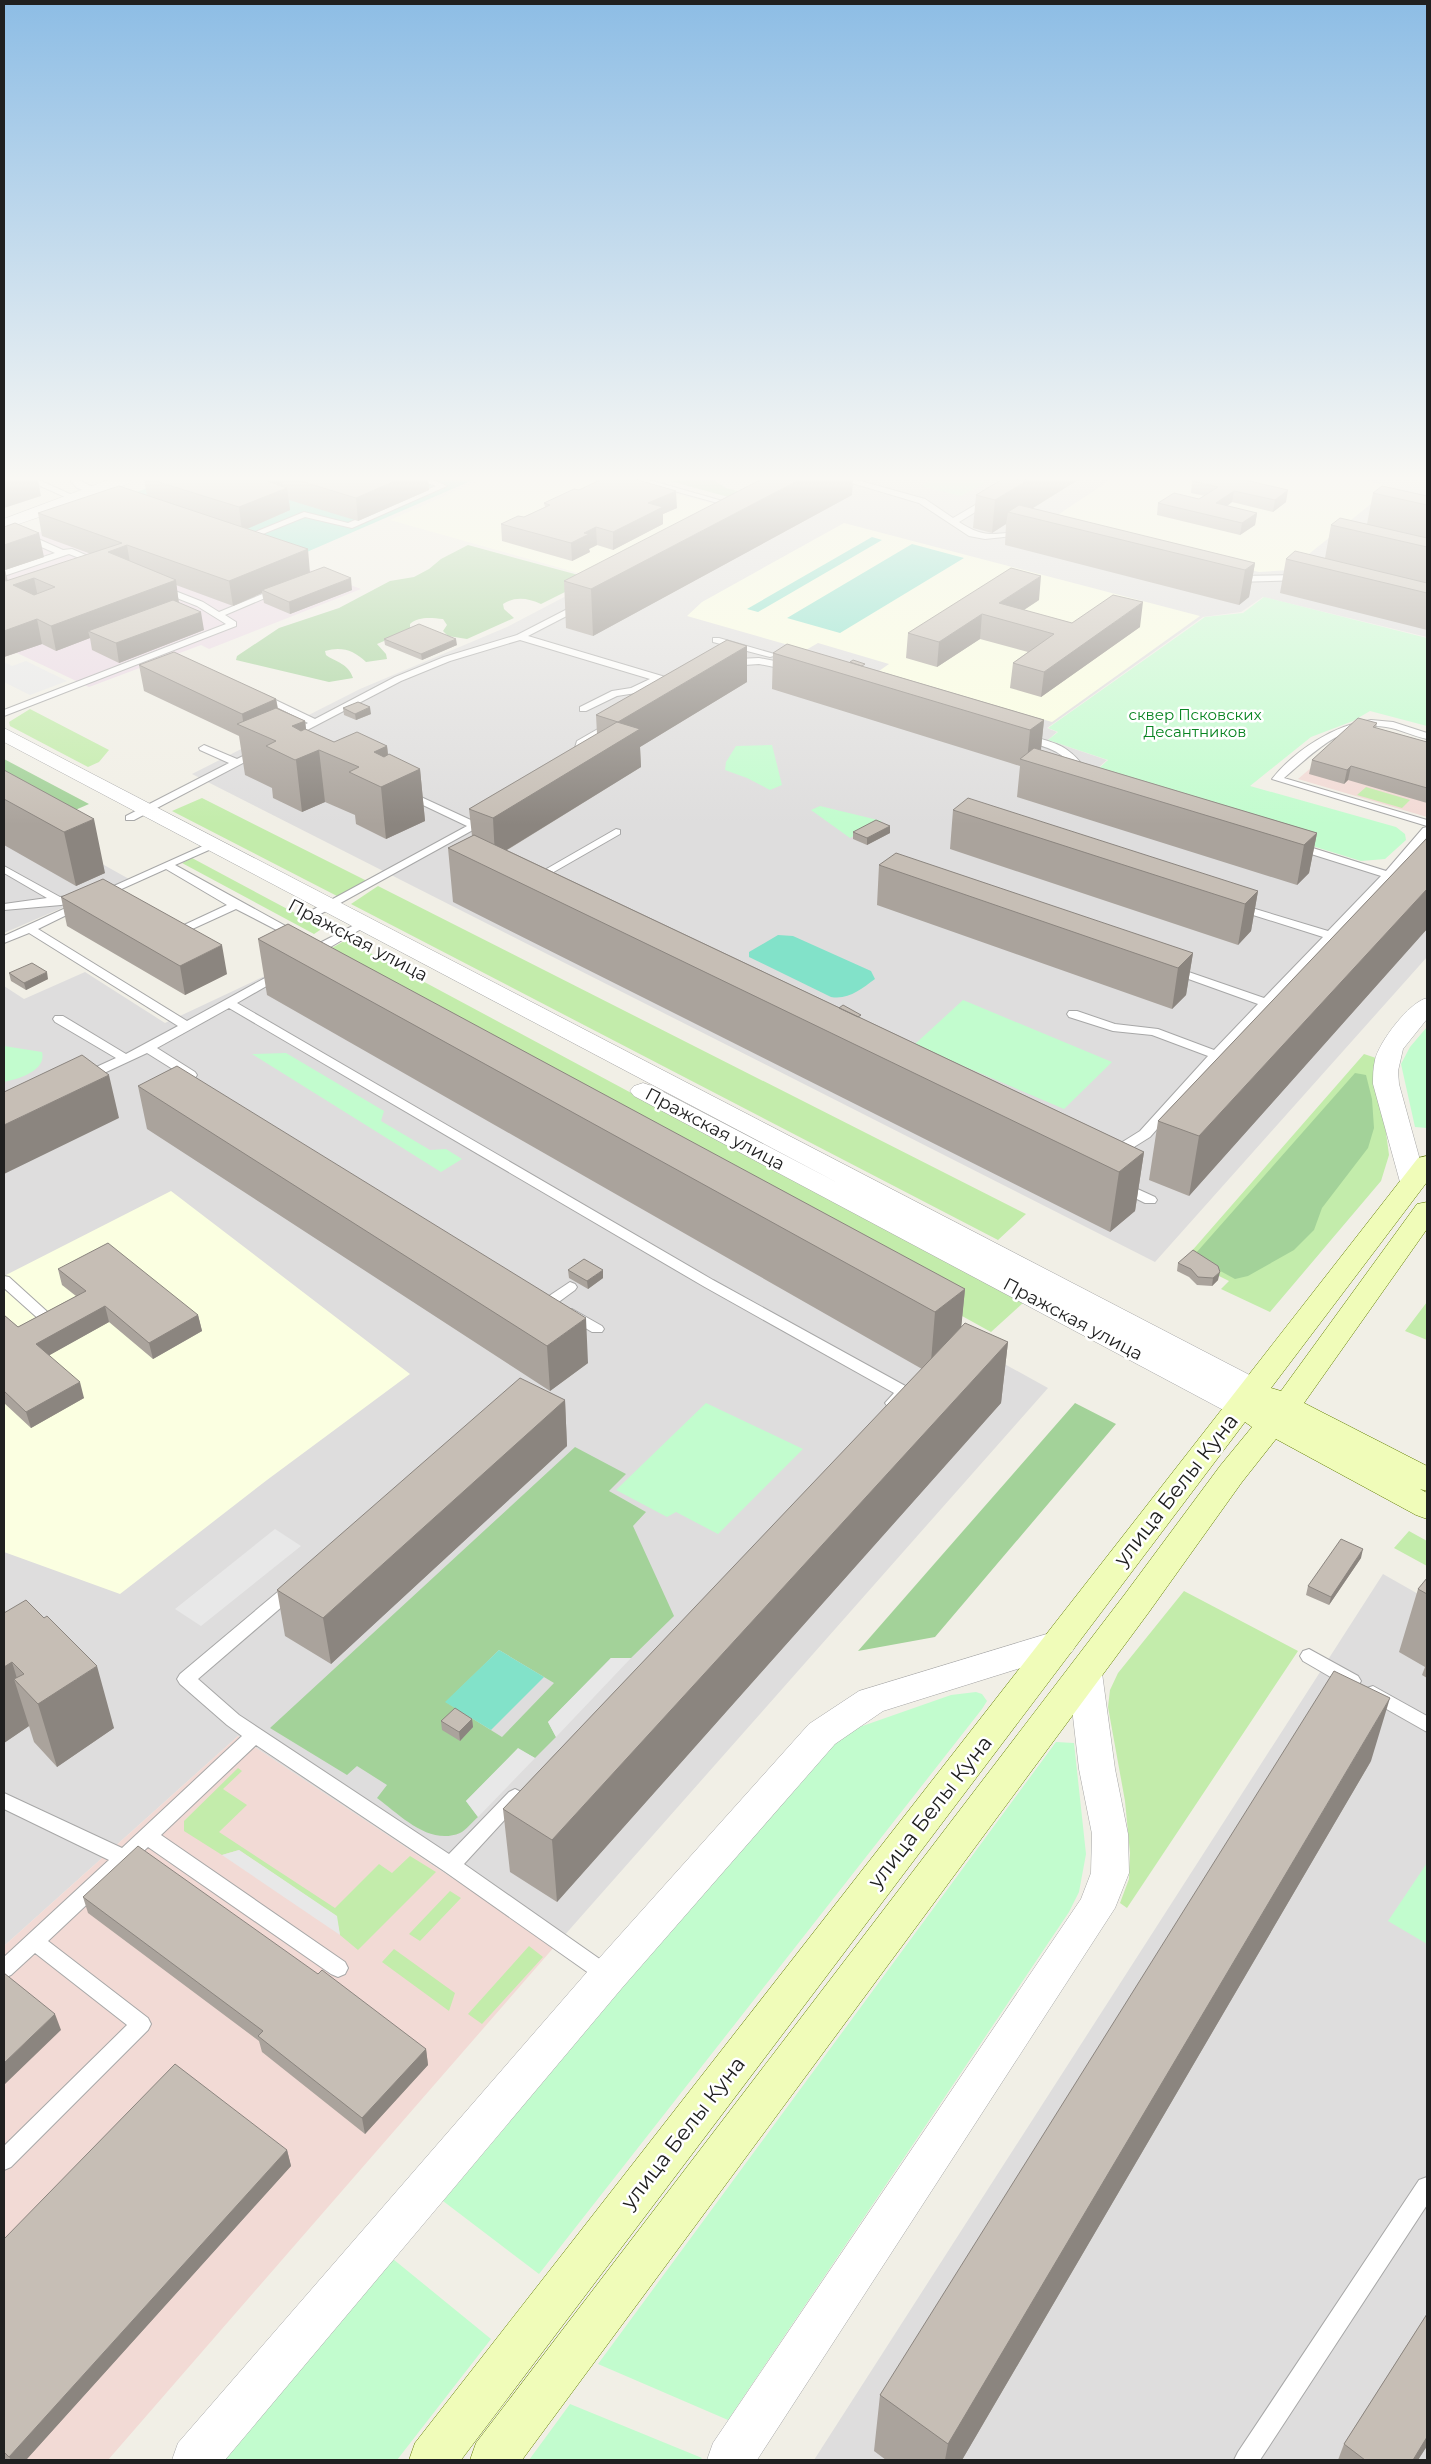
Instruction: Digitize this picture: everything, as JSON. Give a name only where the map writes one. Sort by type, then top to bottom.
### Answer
[{"type":"street","name":"Пражская улица","points":[[4,734],[139,814]]},
{"type":"street","name":"Пражская улица","points":[[4,751],[139,814],[1263,1406],[1427,1480]]},
{"type":"street","points":[[1420,1173],[1386,1084],[1384,1069],[1388,1051],[1427,1005]]},
{"type":"street","name":"улица Белы Куна","points":[[493,2460],[1085,1673],[1231,1474],[1263,1406],[1420,1173]]},
{"type":"street","name":"улица Белы Куна","points":[[432,2460],[1060,1643],[1263,1406],[1427,1210]]},
{"type":"street","name":"Пражская улица","points":[[1263,1406],[1427,1507]]},
{"type":"street","points":[[194,2460],[608,1976],[822,1734],[871,1701],[1060,1643]]},
{"type":"street","points":[[735,2458],[1096,1908],[1110,1873],[1110,1834],[1097,1769],[1085,1673]]},
{"type":"lane","points":[[4,713],[232,624],[200,604],[178,595]]},
{"type":"lane","points":[[218,615],[269,595]]},
{"type":"lane","points":[[288,740],[316,723],[417,671],[506,639],[520,637],[590,600]]},
{"type":"lane","points":[[520,637],[659,678],[684,682],[664,694]]},
{"type":"lane","points":[[716,640],[790,660],[784,665]]},
{"type":"lane","points":[[745,648],[721,665],[755,661],[784,665],[801,670]]},
{"type":"lane","points":[[583,709],[615,693],[633,692],[659,678]]},
{"type":"lane","points":[[253,693],[316,723]]},
{"type":"lane","points":[[573,769],[581,743],[622,719]]},
{"type":"lane","points":[[1427,736],[1384,724],[1359,725],[1323,740],[1277,779],[1427,823]]},
{"type":"lane","points":[[1011,734],[1058,748],[1070,754],[1079,763],[1086,776],[1096,784]]},
{"type":"lane","points":[[204,748],[236,764]]},
{"type":"lane","points":[[139,814],[267,748]]},
{"type":"lane","points":[[394,788],[476,826]]},
{"type":"lane","points":[[321,910],[500,812]]},
{"type":"lane","points":[[1150,1200],[1110,1175],[1102,1157],[1110,1156],[1145,1134],[1216,1055],[1400,864],[1427,830]]},
{"type":"lane","points":[[541,892],[525,884],[616,832]]},
{"type":"lane","points":[[1286,843],[1389,875]]},
{"type":"lane","points":[[4,940],[204,848]]},
{"type":"lane","points":[[437,848],[453,856]]},
{"type":"lane","points":[[1400,864],[1427,872]]},
{"type":"lane","points":[[167,865],[236,905],[310,944]]},
{"type":"lane","points":[[4,869],[60,902]]},
{"type":"lane","points":[[4,907],[60,902],[103,894]]},
{"type":"lane","points":[[1229,904],[1332,936]]},
{"type":"lane","points":[[173,934],[236,905]]},
{"type":"lane","points":[[29,928],[187,1026]]},
{"type":"lane","points":[[70,1084],[148,1048],[298,964],[310,944],[354,928]]},
{"type":"lane","points":[[1157,964],[1268,1002]]},
{"type":"lane","points":[[229,1003],[701,1280],[904,1392],[882,1414]]},
{"type":"lane","points":[[1072,1014],[1111,1031],[1154,1032],[1216,1055]]},
{"type":"lane","points":[[58,1019],[124,1058]]},
{"type":"lane","points":[[148,1048],[202,1082]]},
{"type":"lane","points":[[4,1280],[47,1318]]},
{"type":"lane","points":[[550,1301],[570,1287]]},
{"type":"lane","points":[[536,1292],[597,1329]]},
{"type":"lane","points":[[306,1577],[186,1679],[233,1720],[451,1865],[608,1976]]},
{"type":"lane","points":[[1310,1656],[1427,1725]]},
{"type":"lane","points":[[4,1969],[255,1735]]},
{"type":"lane","points":[[451,1865],[528,1783]]},
{"type":"lane","points":[[4,1801],[124,1858]]},
{"type":"lane","points":[[147,1836],[338,1968]]},
{"type":"lane","points":[[4,2160],[141,2024],[34,1941]]},
{"type":"lane","points":[[1246,2460],[1427,2187]]},
{"type":"shaded area","points":[[4,595],[346,595],[209,649],[201,645],[89,687],[17,653],[4,657]]},
{"type":"shaded area","points":[[568,595],[1427,595],[1427,637],[1263,597],[1241,612],[1203,617],[1047,728],[1057,732],[1048,740],[1107,760],[1096,770],[1098,782],[1427,882],[1427,957],[1155,1262],[192,774],[360,689],[507,627]]},
{"type":"shaded area","points":[[715,595],[1120,595],[1200,616],[1052,722],[879,671],[889,664],[818,643],[806,650],[687,616],[702,602]]},
{"type":"shaded area","points":[[26,661],[67,681],[30,695],[4,682],[4,662],[12,666]]},
{"type":"shaded area","points":[[1356,729],[1427,749],[1427,817],[1298,779]]},
{"type":"shaded area","points":[[4,809],[129,879],[4,933]]},
{"type":"shaded area","points":[[284,967],[1048,1388],[555,1946],[238,1736],[4,1946],[4,986],[24,999],[85,972],[165,1023]]},
{"type":"shaded area","points":[[171,1191],[410,1374],[267,1480],[120,1594],[4,1552],[4,1276]]},
{"type":"shaded area","points":[[275,1529],[301,1546],[201,1626],[175,1609]]},
{"type":"shaded area","points":[[1383,1574],[1427,1599],[1427,2460],[814,2460]]},
{"type":"shaded area","points":[[611,1658],[631,1658],[556,1737],[548,1722]]},
{"type":"shaded area","points":[[238,1736],[555,1946],[108,2460],[4,2460],[4,1946]]},
{"type":"shaded area","points":[[518,1748],[535,1758],[478,1817],[466,1801]]},
{"type":"shaded area","points":[[239,1850],[337,1916],[340,1935],[222,1855]]},
{"type":"green space","points":[[364,595],[559,595],[541,604],[522,599],[508,601],[503,604],[504,609],[514,618],[467,639],[448,636],[443,631],[447,625],[443,619],[425,618],[414,621],[410,624],[410,630],[377,644],[386,654],[387,659],[366,662],[347,650],[325,651],[326,655],[345,666],[353,678],[329,682],[236,660],[237,656],[279,628],[339,608]]},
{"type":"green space","points":[[771,595],[787,595],[758,612],[747,609]]},
{"type":"green space","points":[[826,595],[903,595],[840,633],[787,618]]},
{"type":"green space","name":"сквер Псковских Десантников","points":[[1264,597],[1427,638],[1427,726],[1370,711],[1353,721],[1311,737],[1250,786],[1396,827],[1405,834],[1406,840],[1385,859],[1361,861],[1100,781],[1097,770],[1108,760],[1048,740],[1058,732],[1048,728],[1205,617],[1243,613]]},
{"type":"green space","points":[[30,709],[109,750],[99,762],[88,767],[10,726],[9,722]]},
{"type":"green space","points":[[772,745],[782,785],[770,790],[747,778],[725,770],[726,762],[736,746]]},
{"type":"green space","points":[[4,759],[89,804],[57,818],[4,789]]},
{"type":"green space","points":[[1366,787],[1410,800],[1402,808],[1357,795]]},
{"type":"green space","points":[[202,798],[367,881],[337,896],[172,811]]},
{"type":"green space","points":[[820,806],[882,821],[850,838],[811,810]]},
{"type":"green space","points":[[192,858],[323,928],[314,934],[182,863]]},
{"type":"green space","points":[[378,886],[1026,1214],[998,1240],[351,904]]},
{"type":"green space","points":[[778,935],[793,936],[871,971],[875,979],[860,990],[849,995],[831,997],[749,957],[749,952]]},
{"type":"green space","points":[[346,940],[1023,1303],[991,1332],[314,958]]},
{"type":"green space","points":[[963,1000],[1112,1062],[1064,1109],[914,1045]]},
{"type":"green space","points":[[1427,1027],[1427,1128],[1415,1127],[1401,1064],[1410,1047]]},
{"type":"green space","points":[[4,1046],[42,1052],[40,1064],[30,1073],[4,1082]]},
{"type":"green space","points":[[286,1053],[384,1111],[381,1121],[430,1150],[446,1149],[462,1159],[441,1172],[252,1054]]},
{"type":"green space","points":[[1364,1054],[1376,1058],[1389,1155],[1381,1181],[1270,1312],[1221,1289],[1229,1281],[1207,1270],[1190,1253]]},
{"type":"green space","points":[[1355,1073],[1366,1075],[1372,1099],[1374,1128],[1368,1148],[1322,1208],[1314,1230],[1294,1250],[1248,1276],[1235,1279],[1202,1261],[1196,1253]]},
{"type":"green space","points":[[1427,1302],[1427,1340],[1405,1331]]},
{"type":"green space","points":[[706,1403],[803,1449],[718,1534],[676,1512],[667,1517],[616,1490]]},
{"type":"green space","points":[[1075,1403],[1116,1424],[935,1637],[858,1651]]},
{"type":"green space","points":[[575,1447],[626,1474],[609,1491],[646,1512],[633,1526],[674,1616],[631,1658],[611,1658],[548,1722],[556,1737],[535,1758],[518,1749],[466,1801],[478,1817],[462,1832],[448,1836],[437,1835],[416,1827],[377,1798],[387,1785],[357,1766],[347,1775],[270,1728]],"holes":[[[499,1650],[554,1683],[502,1737],[446,1702]]]},
{"type":"green space","points":[[1409,1531],[1427,1541],[1427,1566],[1394,1548]]},
{"type":"green space","points":[[1184,1591],[1298,1651],[1127,1908],[1120,1903],[1129,1879],[1130,1853],[1125,1801],[1108,1707],[1110,1690],[1118,1673]]},
{"type":"green space","points":[[499,1650],[544,1677],[491,1730],[445,1702]]},
{"type":"green space","points":[[976,1692],[982,1694],[987,1701],[982,1709],[539,2274],[443,2201],[813,1760],[851,1730],[951,1695]]},
{"type":"green space","points":[[1056,1742],[1074,1743],[1086,1854],[1079,1892],[1069,1912],[728,2420],[598,2364]]},
{"type":"green space","points":[[238,1768],[242,1771],[223,1789],[247,1805],[219,1832],[335,1908],[379,1864],[392,1873],[410,1856],[436,1872],[358,1950],[340,1935],[336,1916],[239,1850],[222,1855],[184,1831],[184,1821]]},
{"type":"green space","points":[[1427,1863],[1427,1944],[1388,1921]]},
{"type":"green space","points":[[450,1891],[461,1898],[420,1941],[409,1934]]},
{"type":"green space","points":[[529,1946],[543,1957],[482,2024],[468,2014]]},
{"type":"green space","points":[[394,1949],[455,1993],[449,2011],[382,1962]]},
{"type":"green space","points":[[393,2259],[491,2339],[397,2460],[224,2460]]},
{"type":"green space","points":[[570,2404],[702,2458],[700,2460],[529,2460]]},
{"type":"building","points":[[4,595],[135,595],[51,626],[37,619],[4,631]]},
{"type":"building","points":[[273,595],[307,595],[289,602]]},
{"type":"building","points":[[968,595],[1011,595],[999,603],[1072,623],[1113,595],[1143,602],[1044,672],[1013,663],[1054,634],[982,614],[939,642],[908,633]]},
{"type":"building","points":[[173,600],[201,612],[116,643],[88,631]]},
{"type":"building","points":[[419,624],[456,639],[421,654],[384,639]]},
{"type":"building","points":[[727,640],[747,646],[618,722],[596,715]]},
{"type":"building","points":[[787,644],[1044,720],[1030,730],[773,653]]},
{"type":"building","points":[[174,652],[276,699],[242,714],[139,665]]},
{"type":"building","points":[[853,660],[865,664],[862,666],[850,662]]},
{"type":"building","points":[[358,702],[370,707],[355,714],[343,708]]},
{"type":"building","points":[[276,708],[305,721],[292,726],[301,731],[305,729],[334,742],[357,732],[387,746],[374,752],[384,757],[389,754],[420,769],[381,787],[349,772],[359,767],[319,750],[295,760],[266,746],[276,741],[237,724]]},
{"type":"building","points":[[1358,718],[1377,723],[1373,727],[1427,742],[1427,788],[1351,766],[1347,770],[1312,760]]},
{"type":"building","points":[[617,722],[640,729],[493,818],[469,809]]},
{"type":"building","points":[[1034,748],[1317,833],[1304,845],[1020,759]]},
{"type":"building","points":[[4,770],[94,819],[64,832],[4,799]]},
{"type":"building","points":[[968,798],[1258,891],[1245,904],[953,810]]},
{"type":"building","points":[[876,820],[890,826],[867,838],[853,832]]},
{"type":"building","points":[[474,835],[1144,1152],[1119,1172],[448,848]]},
{"type":"building","points":[[1427,838],[1427,889],[1199,1136],[1158,1121]]},
{"type":"building","points":[[896,853],[1193,953],[1178,968],[879,865]]},
{"type":"building","points":[[103,879],[222,945],[180,966],[61,897]]},
{"type":"building","points":[[288,924],[965,1289],[935,1312],[258,939]]},
{"type":"building","points":[[32,963],[47,972],[24,983],[9,973]]},
{"type":"building","points":[[843,1005],[861,1015],[858,1017],[839,1008]]},
{"type":"building","points":[[82,1055],[109,1075],[4,1125],[4,1092]]},
{"type":"building","points":[[177,1066],[586,1318],[547,1346],[138,1086]]},
{"type":"building","points":[[108,1243],[198,1315],[149,1343],[105,1306],[36,1344],[80,1382],[26,1412],[4,1391],[4,1315],[18,1327],[86,1291],[58,1269]]},
{"type":"building","points":[[1193,1250],[1218,1266],[1220,1272],[1213,1278],[1198,1277],[1191,1269],[1178,1263]]},
{"type":"building","points":[[584,1259],[603,1270],[587,1281],[568,1270]]},
{"type":"building","points":[[965,1323],[1008,1342],[552,1840],[503,1809]]},
{"type":"building","points":[[520,1378],[565,1400],[323,1618],[277,1590]]},
{"type":"building","points":[[1341,1539],[1363,1549],[1331,1597],[1308,1586]]},
{"type":"building","points":[[1427,1578],[1427,1594],[1418,1589]]},
{"type":"building","points":[[26,1600],[44,1618],[47,1616],[97,1666],[38,1704],[14,1679],[24,1674],[12,1662],[4,1667],[4,1613]]},
{"type":"building","points":[[1334,1671],[1390,1698],[948,2444],[880,2395]]},
{"type":"building","points":[[455,1708],[472,1719],[459,1732],[441,1721]]},
{"type":"building","points":[[138,1846],[318,1974],[322,1970],[426,2049],[362,2118],[258,2036],[263,2031],[83,1897]]},
{"type":"building","points":[[4,1973],[55,2014],[4,2063]]},
{"type":"building","points":[[175,2064],[287,2150],[9,2457],[4,2452],[4,2239]]},
{"type":"building","points":[[1427,2314],[1427,2437],[1413,2460],[1365,2460],[1344,2444]]}]
